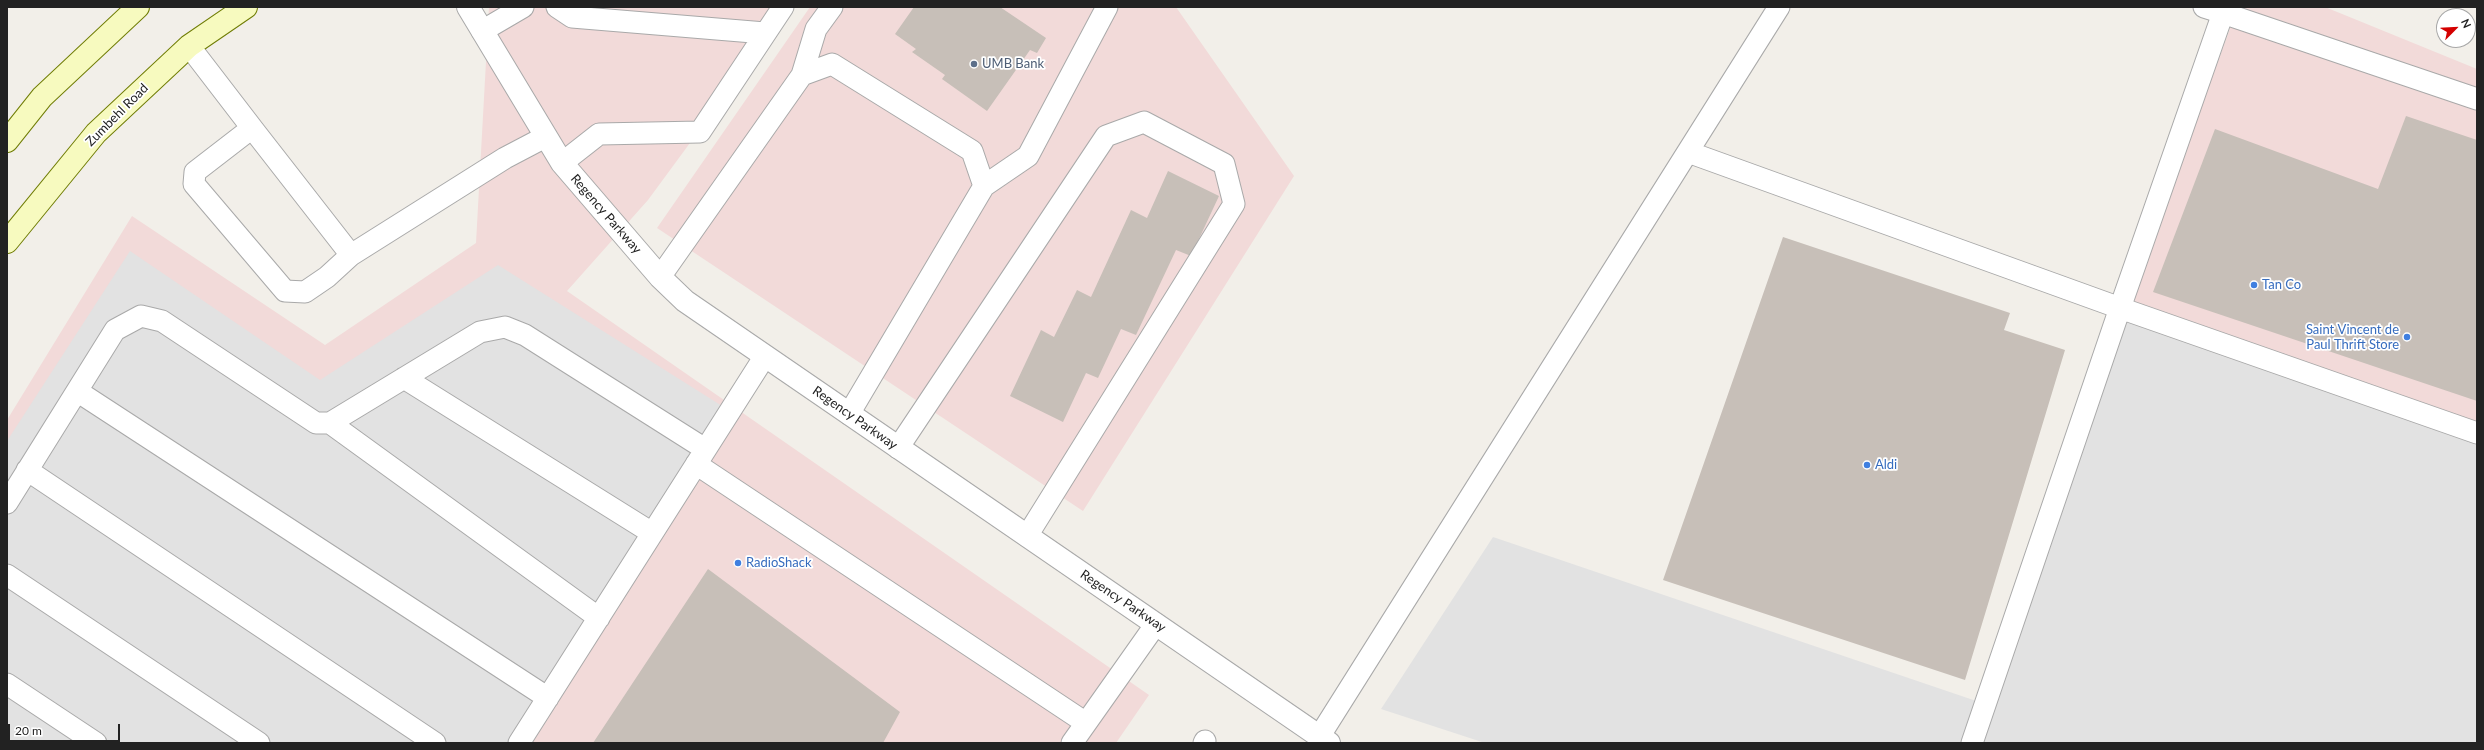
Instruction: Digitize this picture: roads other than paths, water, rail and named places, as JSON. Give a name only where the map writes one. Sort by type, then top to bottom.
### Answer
[{"type":"main road","points":[[7,141],[42,97],[138,7]]},
{"type":"main road","name":"Zumbehl Road","points":[[7,242],[96,133],[189,46],[246,7]]},
{"type":"street","name":"Regency Parkway","points":[[468,7],[562,163],[660,277],[685,301],[1324,740]]},
{"type":"lane","points":[[482,31],[523,7]]},
{"type":"lane","points":[[557,7],[572,16],[765,33]]},
{"type":"lane","points":[[562,163],[599,134],[700,132],[782,7]]},
{"type":"lane","points":[[660,277],[802,75],[816,30],[832,7]]},
{"type":"lane","points":[[850,414],[984,186],[1028,156],[1107,7]]},
{"type":"lane","points":[[1324,740],[1779,7]]},
{"type":"lane","points":[[1972,743],[2120,308],[2213,10],[2477,99]]},
{"type":"lane","points":[[189,46],[351,255]]},
{"type":"lane","points":[[802,75],[832,64],[972,151],[984,186]]},
{"type":"lane","points":[[898,448],[1106,136],[1144,122],[1224,164],[1234,204],[1027,536]]},
{"type":"lane","points":[[252,128],[194,172],[194,184],[284,291],[305,292],[327,277],[351,255],[505,158],[545,137]]},
{"type":"lane","points":[[1688,152],[2120,308],[2477,433]]},
{"type":"lane","points":[[7,502],[115,330],[141,316],[162,321],[316,423],[330,423],[480,332],[505,327],[525,335],[1086,723]]},
{"type":"lane","points":[[519,743],[765,356]]},
{"type":"lane","points":[[404,378],[652,533]]},
{"type":"lane","points":[[77,392],[548,698]]},
{"type":"lane","points":[[330,423],[599,618]]},
{"type":"lane","points":[[28,470],[435,743]]},
{"type":"lane","points":[[7,575],[259,743]]},
{"type":"lane","points":[[1072,743],[1156,624]]},
{"type":"lane","points":[[7,684],[96,743]]},
{"type":"place","name":"UMB Bank","points":[[974,64]]},
{"type":"place","name":"Tan Co","points":[[2254,285]]},
{"type":"place","name":"Saint Vincent de Paul Thrift Store","points":[[2407,337]]},
{"type":"place","name":"Aldi","points":[[1867,465]]},
{"type":"place","name":"RadioShack","points":[[738,563]]}]
